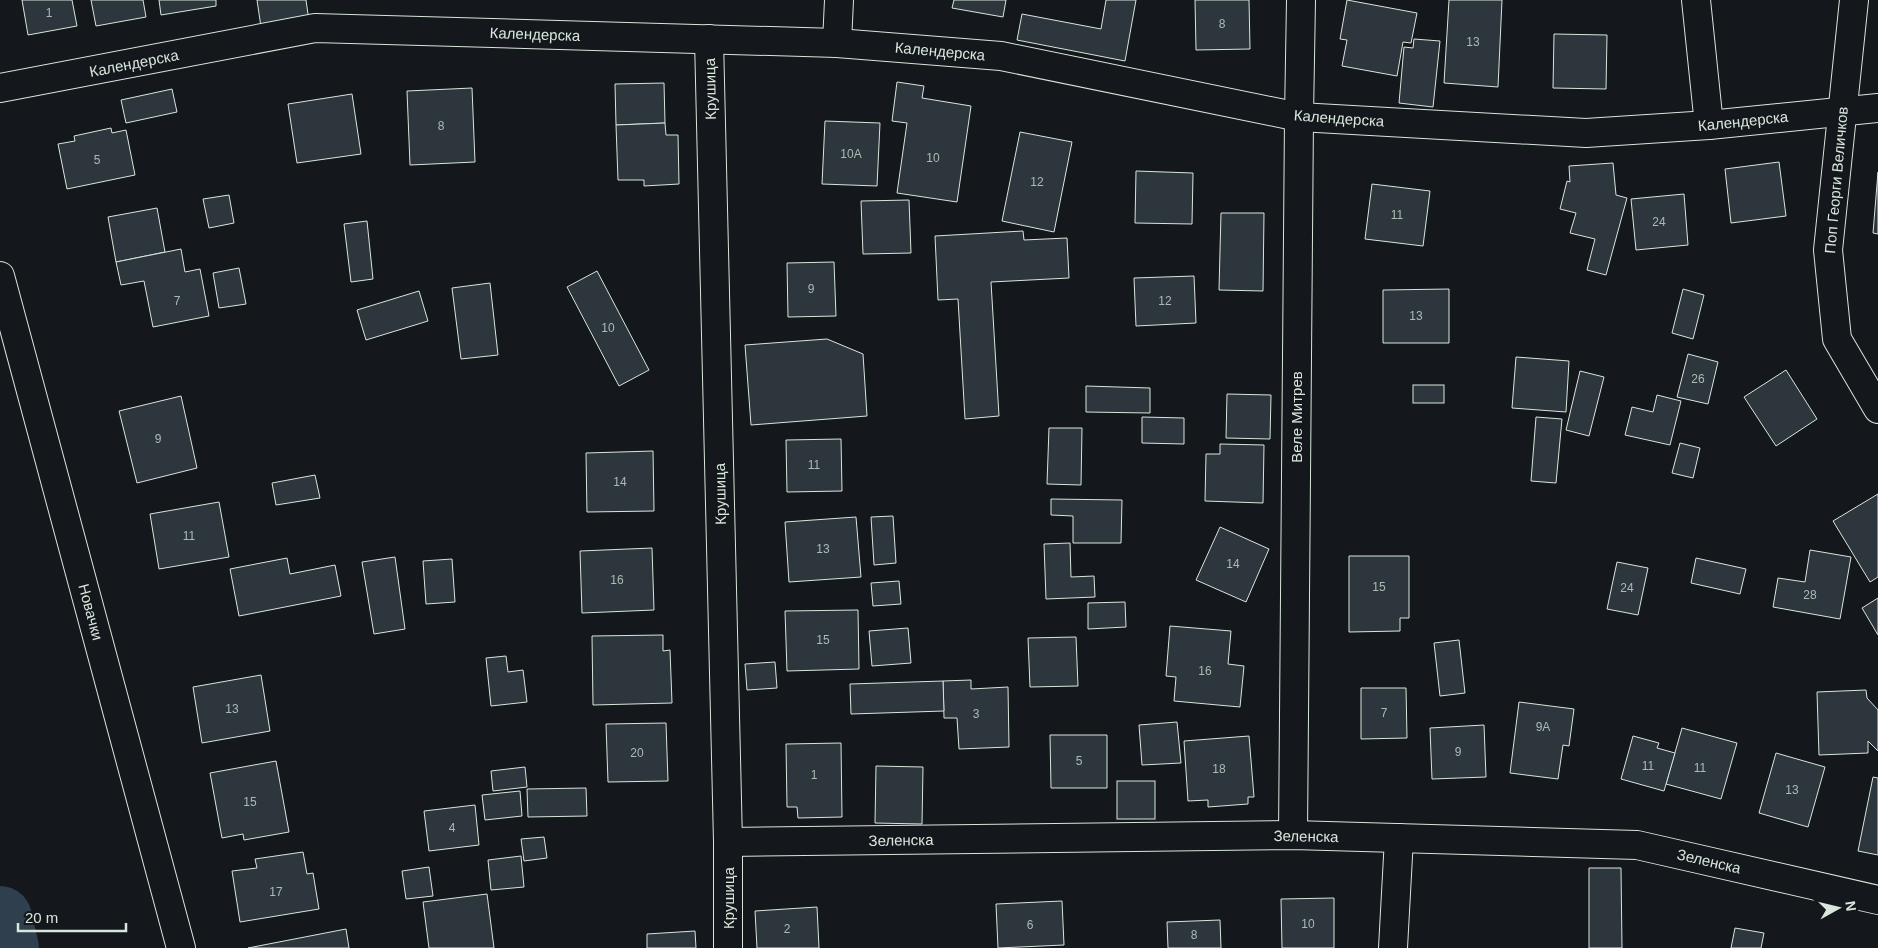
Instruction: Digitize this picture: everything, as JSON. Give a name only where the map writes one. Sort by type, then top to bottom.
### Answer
[{"type":"street","points":[[837,43],[839,0]]},
{"type":"street","name":"Веле Митрев","points":[[1293,835],[1301,0]]},
{"type":"street","points":[[1696,0],[1709,125]]},
{"type":"street","name":"Поп Георги Величков","points":[[1854,0],[1828,250],[1837,339],[1878,409]]},
{"type":"street","name":"Календерска","points":[[0,88],[316,28],[837,43],[1001,56],[1299,117],[1586,133],[1709,125],[1843,110],[1878,108]]},
{"type":"street","name":"Крушица","points":[[709,39],[728,842],[728,948]]},
{"type":"street","name":"Новачки","points":[[0,276],[181,948]]},
{"type":"street","name":"Зеленска","points":[[728,842],[1293,835],[1636,845],[1878,900]]},
{"type":"street","points":[[1393,948],[1399,838]]},
{"type":"building","points":[[22,0],[72,0],[77,26],[28,35]]},
{"type":"building","points":[[91,0],[143,0],[146,17],[96,26]]},
{"type":"building","points":[[159,0],[216,0],[216,6],[161,15]]},
{"type":"building","points":[[257,0],[306,0],[309,21],[261,27]]},
{"type":"building","points":[[954,0],[1006,0],[1003,17],[952,8]]},
{"type":"building","points":[[1106,0],[1136,0],[1125,61],[1017,40],[1022,14],[1101,29]]},
{"type":"building","points":[[1195,0],[1249,0],[1250,49],[1196,50]]},
{"type":"building","points":[[1347,0],[1417,13],[1411,43],[1403,42],[1397,76],[1342,66],[1347,40],[1340,39]]},
{"type":"building","points":[[1449,0],[1502,0],[1498,87],[1444,83]]},
{"type":"building","points":[[1554,34],[1607,35],[1606,89],[1553,88]]},
{"type":"building","points":[[1414,39],[1440,41],[1433,107],[1399,103],[1404,47],[1413,48]]},
{"type":"building","points":[[897,82],[924,86],[922,98],[971,106],[957,202],[897,193],[907,123],[892,121]]},
{"type":"building","points":[[664,83],[665,123],[616,125],[615,84]]},
{"type":"building","points":[[472,88],[475,162],[410,165],[407,91]]},
{"type":"building","points":[[172,89],[177,112],[126,123],[121,100]]},
{"type":"building","points":[[352,94],[361,154],[297,163],[288,104]]},
{"type":"building","points":[[825,121],[880,123],[877,186],[822,184]]},
{"type":"building","points":[[665,123],[666,135],[678,135],[679,184],[644,186],[644,180],[618,180],[616,125]]},
{"type":"building","points":[[111,128],[112,133],[126,130],[135,175],[67,189],[58,144],[75,141],[74,136]]},
{"type":"building","points":[[1020,132],[1072,142],[1054,232],[1002,221]]},
{"type":"building","points":[[1779,162],[1786,216],[1731,223],[1725,169]]},
{"type":"building","points":[[1613,163],[1616,195],[1627,198],[1606,275],[1587,270],[1595,239],[1570,233],[1576,213],[1560,209],[1567,181],[1570,182],[1569,166]]},
{"type":"building","points":[[1136,171],[1193,173],[1192,224],[1135,223]]},
{"type":"building","points":[[1878,172],[1878,234],[1873,233]]},
{"type":"building","points":[[1372,184],[1430,191],[1423,246],[1365,239]]},
{"type":"building","points":[[1684,194],[1688,245],[1636,250],[1631,199]]},
{"type":"building","points":[[229,195],[234,223],[209,228],[203,199]]},
{"type":"building","points":[[909,200],[911,253],[863,254],[861,201]]},
{"type":"building","points":[[157,208],[165,252],[116,262],[108,217]]},
{"type":"building","points":[[1221,213],[1264,213],[1263,291],[1219,290]]},
{"type":"building","points":[[367,221],[373,279],[351,282],[344,224]]},
{"type":"building","points":[[1023,231],[1024,240],[1067,238],[1069,278],[991,282],[999,416],[965,419],[958,299],[938,300],[935,236]]},
{"type":"building","points":[[181,249],[185,272],[200,269],[209,316],[153,327],[144,281],[121,285],[116,262]]},
{"type":"building","points":[[834,262],[836,316],[788,317],[787,263]]},
{"type":"building","points":[[239,268],[246,304],[219,308],[213,273]]},
{"type":"building","points":[[597,271],[649,370],[619,386],[567,287]]},
{"type":"building","points":[[1194,276],[1196,323],[1136,326],[1134,278]]},
{"type":"building","points":[[490,283],[498,355],[461,359],[452,288]]},
{"type":"building","points":[[1449,289],[1449,343],[1383,343],[1383,290]]},
{"type":"building","points":[[1683,289],[1704,295],[1693,339],[1672,333]]},
{"type":"building","points":[[419,291],[428,321],[366,340],[357,310]]},
{"type":"building","points":[[827,339],[863,354],[867,416],[751,425],[745,345]]},
{"type":"building","points":[[1688,354],[1718,362],[1708,404],[1677,397]]},
{"type":"building","points":[[1516,357],[1569,361],[1566,412],[1512,408]]},
{"type":"building","points":[[1786,370],[1817,419],[1776,446],[1744,397]]},
{"type":"building","points":[[1580,371],[1604,377],[1589,436],[1566,430]]},
{"type":"building","points":[[1413,385],[1444,385],[1444,403],[1413,403]]},
{"type":"building","points":[[1086,386],[1150,388],[1150,413],[1086,412]]},
{"type":"building","points":[[1227,394],[1271,395],[1270,439],[1226,438]]},
{"type":"building","points":[[1657,395],[1681,401],[1670,445],[1625,435],[1632,407],[1653,412]]},
{"type":"building","points":[[181,396],[197,468],[137,483],[119,411]]},
{"type":"building","points":[[1142,417],[1184,418],[1184,444],[1142,443]]},
{"type":"building","points":[[1536,417],[1562,419],[1556,483],[1531,481]]},
{"type":"building","points":[[1049,428],[1082,428],[1081,485],[1047,484]]},
{"type":"building","points":[[841,439],[842,491],[787,492],[786,440]]},
{"type":"building","points":[[1680,443],[1700,448],[1693,478],[1672,473]]},
{"type":"building","points":[[1220,444],[1264,445],[1263,503],[1205,501],[1206,454],[1220,454]]},
{"type":"building","points":[[653,451],[654,511],[587,512],[586,453]]},
{"type":"building","points":[[315,475],[320,498],[276,505],[272,483]]},
{"type":"building","points":[[1878,494],[1878,577],[1870,582],[1833,521]]},
{"type":"building","points":[[1051,499],[1122,500],[1121,543],[1073,543],[1073,516],[1051,515]]},
{"type":"building","points":[[219,502],[229,557],[159,569],[150,514]]},
{"type":"building","points":[[893,516],[896,563],[874,565],[871,517]]},
{"type":"building","points":[[856,517],[861,577],[789,582],[785,522]]},
{"type":"building","points":[[1220,527],[1269,549],[1246,602],[1196,580]]},
{"type":"building","points":[[1070,543],[1071,577],[1094,576],[1095,597],[1046,599],[1044,544]]},
{"type":"building","points":[[652,548],[654,610],[582,613],[580,551]]},
{"type":"building","points":[[1810,550],[1851,557],[1840,619],[1773,607],[1778,578],[1805,582]]},
{"type":"building","points":[[1349,556],[1409,556],[1409,618],[1400,618],[1400,631],[1349,632]]},
{"type":"building","points":[[395,557],[405,629],[374,634],[362,562]]},
{"type":"building","points":[[287,558],[290,574],[335,565],[341,596],[239,616],[230,569]]},
{"type":"building","points":[[1696,558],[1746,569],[1740,594],[1691,583]]},
{"type":"building","points":[[452,559],[455,602],[426,604],[423,561]]},
{"type":"building","points":[[1617,562],[1648,568],[1638,615],[1607,609]]},
{"type":"building","points":[[899,581],[901,604],[873,606],[871,583]]},
{"type":"building","points":[[1878,598],[1878,635],[1862,608]]},
{"type":"building","points":[[1125,602],[1126,627],[1088,629],[1088,603]]},
{"type":"building","points":[[858,610],[859,669],[787,671],[785,611]]},
{"type":"building","points":[[1170,626],[1231,631],[1228,664],[1244,666],[1240,707],[1174,701],[1176,677],[1166,676]]},
{"type":"building","points":[[908,628],[911,663],[872,666],[869,631]]},
{"type":"building","points":[[663,635],[663,651],[670,650],[672,703],[593,705],[592,636]]},
{"type":"building","points":[[1076,637],[1078,686],[1030,687],[1028,638]]},
{"type":"building","points":[[1459,640],[1465,693],[1440,696],[1434,643]]},
{"type":"building","points":[[506,656],[508,672],[523,670],[527,702],[491,706],[486,658]]},
{"type":"building","points":[[775,662],[777,688],[747,690],[745,664]]},
{"type":"building","points":[[261,675],[270,731],[202,743],[193,687]]},
{"type":"building","points":[[971,680],[971,689],[1008,687],[1009,747],[959,749],[957,718],[944,718],[943,681]]},
{"type":"building","points":[[943,681],[944,711],[851,714],[850,684]]},
{"type":"building","points":[[1361,688],[1406,688],[1407,738],[1361,739]]},
{"type":"building","points":[[1866,690],[1867,698],[1878,710],[1878,751],[1868,741],[1868,753],[1819,755],[1817,692]]},
{"type":"building","points":[[1519,702],[1574,709],[1569,746],[1563,745],[1558,779],[1510,773]]},
{"type":"building","points":[[1177,722],[1181,763],[1142,765],[1139,725]]},
{"type":"building","points":[[666,723],[668,781],[608,782],[606,724]]},
{"type":"building","points":[[1484,725],[1486,777],[1432,779],[1430,728]]},
{"type":"building","points":[[1682,728],[1737,743],[1721,799],[1666,784]]},
{"type":"building","points":[[1050,735],[1107,735],[1107,788],[1051,788]]},
{"type":"building","points":[[1249,736],[1254,797],[1248,797],[1248,804],[1208,807],[1208,800],[1188,801],[1184,741]]},
{"type":"building","points":[[1633,736],[1659,743],[1657,748],[1675,753],[1664,791],[1621,779]]},
{"type":"building","points":[[841,743],[842,817],[798,818],[797,807],[787,807],[786,744]]},
{"type":"building","points":[[1776,753],[1825,767],[1808,827],[1759,813]]},
{"type":"building","points":[[276,761],[289,832],[244,840],[243,834],[222,838],[210,773]]},
{"type":"building","points":[[876,766],[923,767],[922,824],[875,823]]},
{"type":"building","points":[[525,767],[527,787],[493,791],[491,771]]},
{"type":"building","points":[[1873,777],[1878,778],[1878,855],[1858,851]]},
{"type":"building","points":[[1117,781],[1155,781],[1155,819],[1117,819]]},
{"type":"building","points":[[586,788],[587,816],[528,817],[527,789]]},
{"type":"building","points":[[520,791],[522,816],[485,820],[482,795]]},
{"type":"building","points":[[475,805],[479,845],[429,851],[424,811]]},
{"type":"building","points":[[544,837],[547,858],[524,861],[521,839]]},
{"type":"building","points":[[303,852],[307,874],[313,873],[319,909],[240,922],[232,871],[257,868],[255,859]]},
{"type":"building","points":[[521,856],[524,887],[491,890],[488,860]]},
{"type":"building","points":[[429,867],[433,896],[406,899],[402,871]]},
{"type":"building","points":[[1589,868],[1621,868],[1622,948],[1589,948]]},
{"type":"building","points":[[487,894],[494,948],[429,948],[423,902]]},
{"type":"building","points":[[1334,898],[1334,948],[1282,948],[1281,899]]},
{"type":"building","points":[[1062,901],[1064,945],[998,948],[996,904]]},
{"type":"building","points":[[817,907],[819,948],[757,948],[755,911]]},
{"type":"building","points":[[1220,920],[1221,948],[1168,948],[1167,922]]},
{"type":"building","points":[[1735,928],[1764,933],[1761,948],[1731,948]]},
{"type":"building","points":[[346,929],[349,948],[248,948]]},
{"type":"building","points":[[695,931],[696,948],[647,948],[647,934]]},
{"type":"waterway","points":[[0,918],[7,948]]}]
